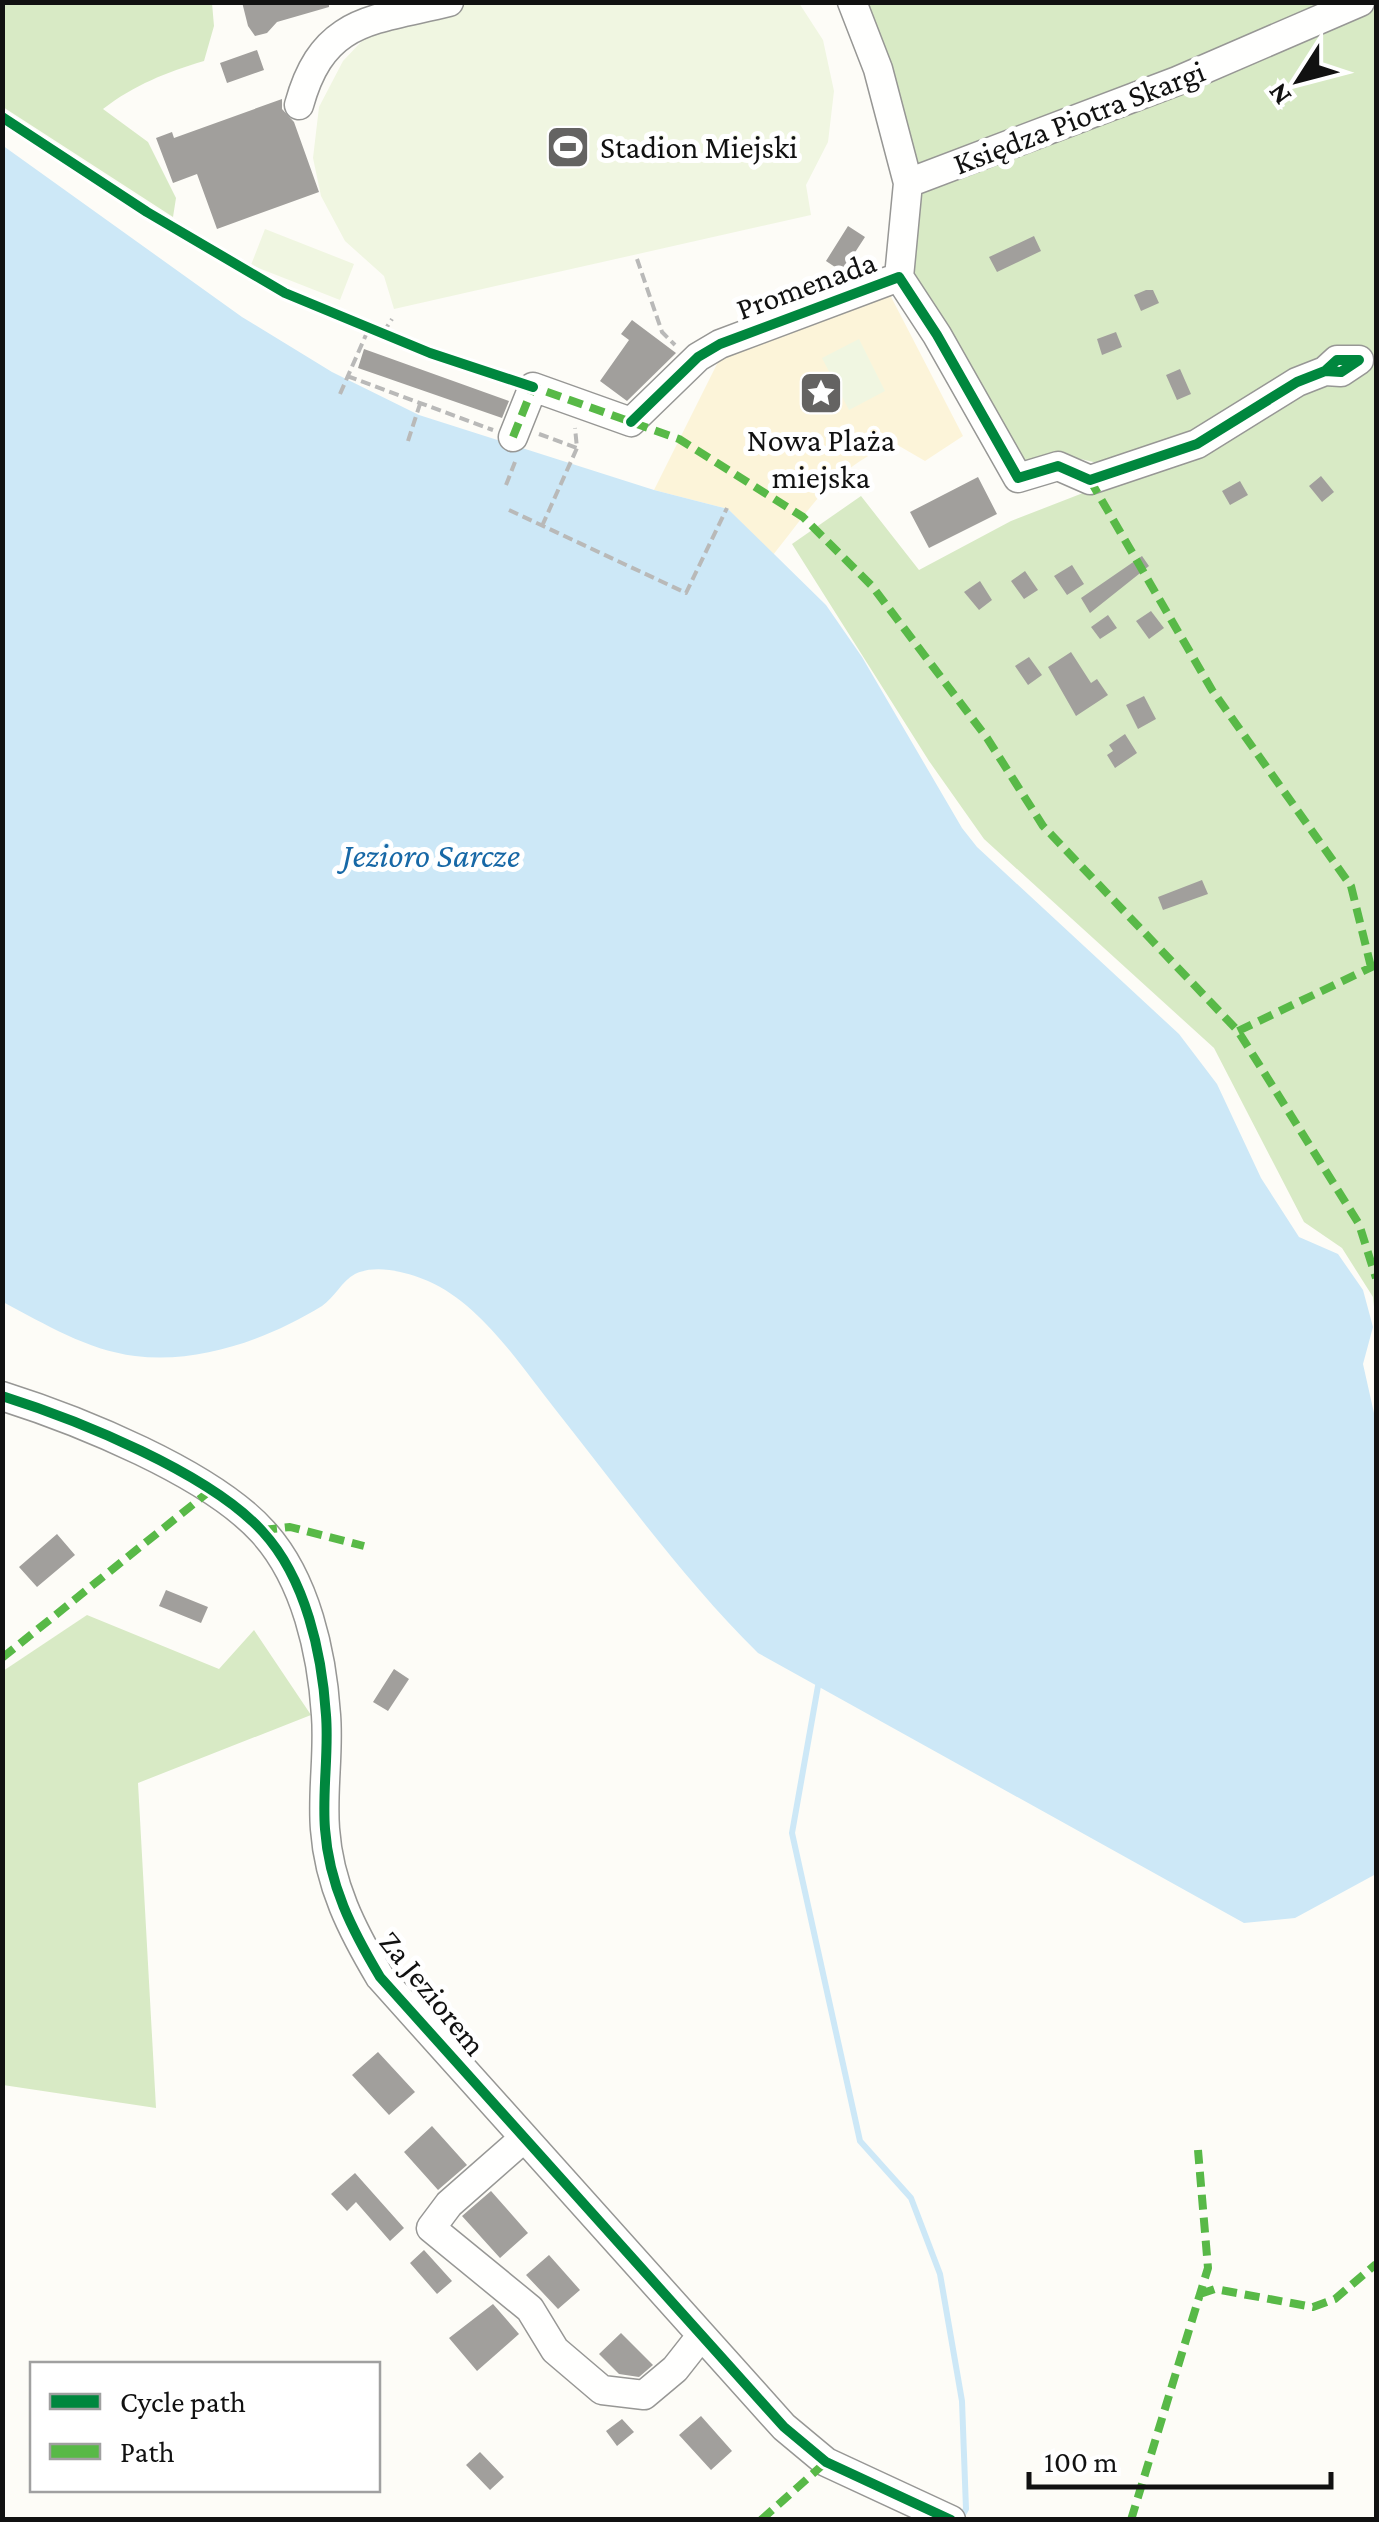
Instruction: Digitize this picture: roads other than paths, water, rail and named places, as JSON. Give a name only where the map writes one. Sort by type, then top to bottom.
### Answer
[{"type":"street","points":[[299,106],[307,76],[320,53],[339,36],[374,21],[450,2]]},
{"type":"street","name":"Księdza Piotra Skargi","points":[[852,2],[878,69],[908,183],[900,277]]},
{"type":"street","name":"Księdza Piotra Skargi","points":[[908,183],[1177,81],[1360,2]]},
{"type":"street","name":"Promenada","points":[[515,432],[533,387],[631,422],[693,362],[720,344],[900,277],[1018,478],[1058,466],[1090,480],[1196,444],[1297,382],[1325,372],[1337,360],[1368,356]]},
{"type":"street","name":"Za Jeziorem","points":[[2,1396],[91,1429],[212,1490],[262,1530],[283,1559],[304,1604],[320,1663],[326,1717],[325,1829],[332,1877],[348,1924],[380,1977],[784,2427],[826,2462],[951,2519]]},
{"type":"street","points":[[524,2138],[449,2204],[431,2228],[530,2309],[555,2350],[602,2390],[644,2395],[675,2368],[701,2336]]},
{"type":"water","name":"Jezioro Sarcze","points":[[2,145],[242,317],[332,372],[419,415],[654,490],[728,509],[826,605],[862,657],[977,847],[1179,1034],[1217,1084],[1261,1178],[1299,1237],[1338,1254],[1363,1290],[1373,1327],[1363,1364],[1376,1422],[1376,1874],[1295,1918],[1244,1923],[758,1653],[678,1565],[498,1337],[465,1305],[428,1281],[392,1270],[363,1271],[350,1277],[322,1306],[279,1329],[233,1346],[159,1358],[100,1348],[3,1302]]},
{"type":"waterway","points":[[818,1686],[792,1833],[860,2141],[911,2198],[940,2274],[962,2401],[966,2509],[961,2518]]},
{"type":"place","name":"Stadion Miejski","points":[[568,147]]},
{"type":"place","name":"Nowa Plaża miejska","points":[[821,393]]}]
